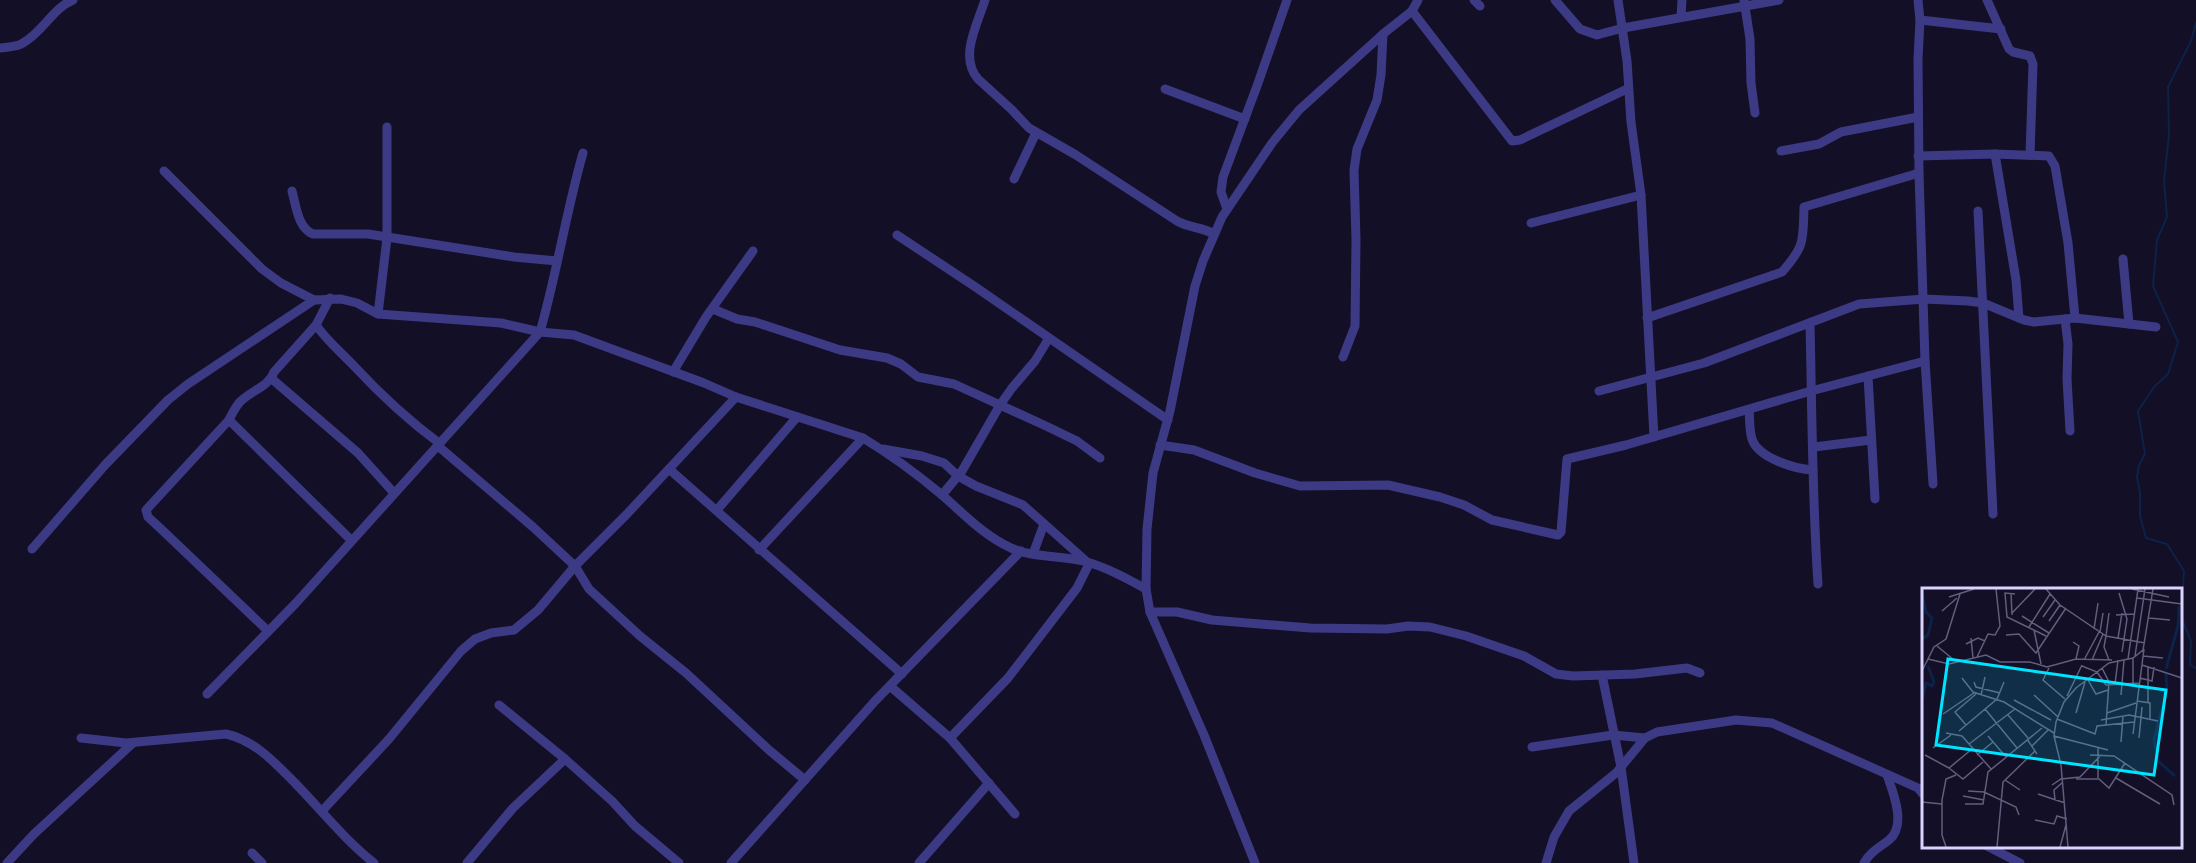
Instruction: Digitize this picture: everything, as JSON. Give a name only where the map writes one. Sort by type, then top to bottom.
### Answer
[{"type":"street","points":[[985,0],[970,48],[968,62],[971,72],[1036,133],[1076,155],[1177,221],[1188,227],[1205,229],[1214,234]]},
{"type":"street","points":[[1227,209],[1221,185],[1287,0]]},
{"type":"street","points":[[1255,863],[1208,745],[1150,612],[1146,589],[1149,500],[1160,445],[1168,420],[1190,304],[1203,261],[1227,209],[1272,143],[1299,110],[1383,34],[1412,11],[1418,0]]},
{"type":"street","points":[[1555,0],[1580,29],[1597,35],[1744,3],[1779,0]]},
{"type":"street","points":[[1618,0],[1641,195],[1654,437]]},
{"type":"street","points":[[1681,17],[1682,0]]},
{"type":"street","points":[[1918,0],[1920,20],[1918,156],[1925,361],[1933,484]]},
{"type":"street","points":[[1987,0],[2009,49],[2030,57],[2033,64],[2030,155]]},
{"type":"street","points":[[0,48],[21,44],[35,35],[67,1]]},
{"type":"street","points":[[1744,3],[1748,15],[1751,83],[1755,113]]},
{"type":"street","points":[[1412,11],[1512,141],[1520,140],[1628,89]]},
{"type":"street","points":[[1920,20],[2001,29]]},
{"type":"street","points":[[1343,357],[1355,326],[1354,170],[1357,149],[1377,100],[1383,34]]},
{"type":"street","points":[[1165,89],[1245,119]]},
{"type":"street","points":[[1781,151],[1819,144],[1841,132],[1918,117]]},
{"type":"street","points":[[378,314],[387,238],[387,127]]},
{"type":"street","points":[[1014,179],[1036,133]]},
{"type":"street","points":[[207,694],[296,603],[540,332],[550,298],[571,195],[583,153]]},
{"type":"street","points":[[1918,156],[1995,154],[2049,156],[2055,166],[2068,243],[2070,318],[2067,379],[2070,431]]},
{"type":"street","points":[[1995,154],[2016,280],[2019,318]]},
{"type":"street","points":[[164,171],[262,269],[280,283],[314,300]]},
{"type":"street","points":[[1647,318],[1782,272],[1797,255],[1803,240],[1804,207],[1919,173]]},
{"type":"street","points":[[292,191],[306,231],[313,234],[368,234],[514,257],[557,261]]},
{"type":"street","points":[[1531,223],[1641,195]]},
{"type":"street","points":[[1978,211],[1993,514]]},
{"type":"street","points":[[897,235],[1168,420]]},
{"type":"street","points":[[673,372],[753,251]]},
{"type":"street","points":[[2123,259],[2129,324]]},
{"type":"street","points":[[268,631],[159,528],[146,512],[229,420],[235,407],[272,379],[274,372],[316,326],[330,298]]},
{"type":"street","points":[[32,549],[105,465],[168,400],[314,300],[330,298],[357,303],[378,314],[501,323],[540,332],[573,335],[736,397],[863,438],[880,448],[942,495],[976,526],[995,539],[1021,551],[1087,562],[1146,589]]},
{"type":"street","points":[[1599,391],[1704,363],[1859,304],[1924,299],[1983,303],[2034,322],[2070,318],[2156,327]]},
{"type":"street","points":[[713,309],[737,319],[755,322],[840,350],[887,358],[901,364],[918,377],[954,384],[1077,441],[1100,458]]},
{"type":"street","points":[[1810,323],[1814,447],[1813,512],[1818,584]]},
{"type":"street","points":[[316,326],[325,339],[370,384],[575,566],[589,589],[805,780]]},
{"type":"street","points":[[942,495],[977,448],[1000,405],[1035,361],[1049,338]]},
{"type":"street","points":[[1160,445],[1194,450],[1255,473],[1300,486],[1388,485],[1440,497],[1492,520],[1558,535],[1561,532],[1567,459],[1925,361]]},
{"type":"street","points":[[1868,376],[1875,499]]},
{"type":"street","points":[[272,379],[358,453],[394,493]]},
{"type":"street","points":[[322,811],[389,739],[461,651],[476,639],[491,633],[514,630],[538,610],[575,566],[736,397]]},
{"type":"street","points":[[1749,410],[1752,440],[1760,449],[1780,463],[1798,469],[1813,470]]},
{"type":"street","points":[[717,510],[797,417]]},
{"type":"street","points":[[229,420],[351,540]]},
{"type":"street","points":[[759,550],[863,438]]},
{"type":"street","points":[[1814,447],[1871,440]]},
{"type":"street","points":[[880,448],[944,463],[958,476],[1004,499],[1023,505],[1087,562]]},
{"type":"street","points":[[669,469],[902,674]]},
{"type":"street","points":[[1033,554],[1044,524]]},
{"type":"street","points":[[731,863],[890,686],[1021,551]]},
{"type":"street","points":[[950,738],[1008,678],[1077,588],[1087,562]]},
{"type":"street","points":[[1150,612],[1177,612],[1212,620],[1310,628],[1430,627],[1466,636],[1524,656],[1556,674],[1573,676],[1657,673],[1688,668],[1700,673]]},
{"type":"street","points":[[1602,675],[1621,768],[1634,863]]},
{"type":"street","points":[[890,686],[950,738],[1015,814]]},
{"type":"street","points":[[500,705],[566,759],[612,801],[635,826],[679,863]]},
{"type":"street","points":[[1546,863],[1554,837],[1569,811],[1621,768],[1645,738],[1657,732],[1736,720],[1772,723],[1918,788],[1922,793]]},
{"type":"street","points":[[81,738],[134,743],[226,735],[241,738],[265,753],[368,861]]},
{"type":"street","points":[[1532,747],[1613,735],[1645,738]]},
{"type":"street","points":[[7,863],[34,834],[134,743]]},
{"type":"street","points":[[467,863],[513,808],[566,759]]},
{"type":"street","points":[[1864,863],[1872,850],[1890,839],[1896,831],[1896,800],[1887,775]]},
{"type":"street","points":[[919,863],[988,783]]},
{"type":"street","points":[[1991,848],[2020,863]]},
{"type":"street","points":[[252,853],[262,863]]},
{"type":"waterway","points":[[2196,23],[2191,41],[2168,87],[2169,135],[2164,181],[2167,217],[2157,240],[2153,286],[2178,342],[2168,374],[2154,387],[2138,411],[2145,454],[2139,465],[2137,477],[2140,492],[2140,516],[2146,538],[2167,544],[2184,571],[2181,617],[2191,641],[2190,665],[2196,668]]}]
